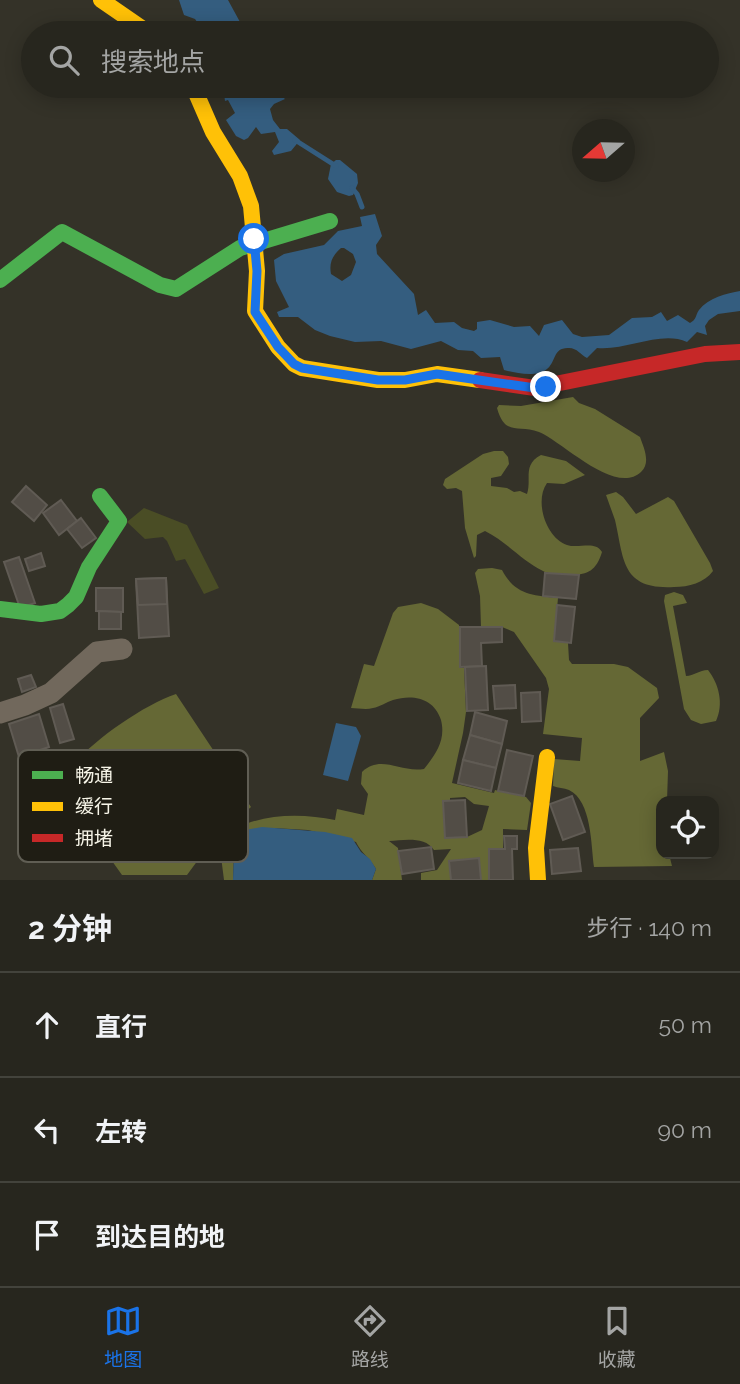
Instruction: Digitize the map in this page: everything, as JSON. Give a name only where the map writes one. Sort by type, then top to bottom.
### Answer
[{"type":"street","points":[[101,0],[132,21]]},
{"type":"street","points":[[198,98],[213,132],[240,176],[251,206],[257,271],[254,306],[257,316],[294,364],[312,371],[378,380],[405,380],[437,374],[535,388],[705,354],[740,352]]},
{"type":"street","points":[[0,280],[62,232],[173,290],[182,287],[235,251],[330,221]]},
{"type":"street","points":[[0,609],[45,615],[68,606],[77,594],[93,560],[120,521],[100,496]]},
{"type":"street","points":[[0,713],[25,705],[51,692],[97,652],[122,649]]},
{"type":"street","points":[[538,880],[536,848],[547,757]]},
{"type":"green space","points":[[573,397],[640,437],[646,460],[641,472],[630,478],[604,473],[539,432],[508,426],[500,417],[497,408],[499,405],[521,406]]},
{"type":"green space","points":[[503,451],[509,464],[501,476],[491,478],[491,486],[527,494],[530,468],[541,455],[566,461],[585,475],[564,484],[547,483],[543,491],[542,509],[548,527],[560,541],[572,546],[599,548],[602,552],[591,570],[574,575],[545,572],[485,531],[477,535],[474,558],[465,528],[462,491],[456,488],[447,489],[443,485],[445,479],[483,454]]},
{"type":"green space","points":[[616,492],[636,514],[668,497],[674,501],[713,571],[701,581],[680,587],[657,587],[634,577],[624,559],[606,495]]},
{"type":"green space","points":[[144,508],[187,525],[219,588],[204,594],[185,559],[176,561],[163,537],[145,539],[127,522]]},
{"type":"green space","points":[[478,569],[502,570],[513,584],[525,592],[558,598],[554,641],[568,643],[569,660],[572,664],[614,664],[628,667],[657,688],[659,698],[640,718],[640,761],[664,752],[668,771],[667,796],[656,796],[656,859],[670,859],[672,866],[594,867],[589,825],[582,804],[569,790],[553,786],[554,759],[580,761],[582,738],[543,734],[549,689],[546,678],[514,632],[502,627],[481,627],[480,596],[475,573]]},
{"type":"green space","points":[[674,592],[683,595],[687,603],[673,606],[686,676],[708,670],[712,676],[720,701],[716,721],[701,724],[691,720],[684,709],[664,601],[665,595]]},
{"type":"green space","points":[[421,603],[438,609],[459,625],[460,668],[464,668],[466,712],[452,783],[526,797],[531,803],[527,830],[503,829],[503,848],[489,848],[489,880],[481,880],[479,858],[449,861],[451,880],[421,880],[421,873],[437,870],[451,849],[434,850],[420,841],[389,841],[398,848],[402,880],[372,880],[376,869],[356,842],[308,830],[273,828],[248,836],[248,824],[274,817],[305,816],[335,820],[337,809],[364,815],[368,794],[361,784],[362,772],[376,764],[424,769],[432,758],[441,740],[442,727],[438,713],[428,702],[408,698],[393,700],[370,709],[351,708],[364,664],[374,666],[393,613],[398,607]],"holes":[[[465,797],[474,804],[489,806],[482,830],[467,837],[445,838],[443,801]]]},
{"type":"green space","points":[[176,694],[213,750],[88,750],[135,714]]},
{"type":"green space","points":[[113,862],[197,862],[187,875],[122,875]]},
{"type":"green space","points":[[222,862],[234,862],[233,880],[224,880]]},
{"type":"water","points":[[179,0],[228,0],[239,21],[196,21],[184,15]]},
{"type":"water","points":[[225,98],[284,98],[270,109],[273,120],[280,129],[287,129],[300,140],[291,151],[274,155],[272,151],[279,142],[275,132],[261,134],[256,127],[244,140],[236,136],[226,120],[235,113],[228,100],[225,101]]},
{"type":"water","points":[[340,160],[357,174],[358,183],[353,195],[337,192],[328,179],[331,164]]},
{"type":"water","points":[[375,214],[382,236],[376,245],[377,254],[414,294],[418,315],[426,310],[435,323],[454,322],[462,328],[474,331],[477,329],[477,322],[490,320],[514,327],[530,326],[539,336],[544,325],[562,320],[573,334],[582,337],[609,335],[632,318],[652,317],[661,312],[667,321],[678,315],[690,323],[707,302],[740,291],[740,311],[718,314],[705,326],[707,335],[697,332],[687,342],[666,338],[620,347],[597,348],[587,358],[574,349],[564,348],[557,352],[547,369],[532,374],[504,370],[500,357],[481,358],[473,351],[458,350],[441,341],[411,349],[381,341],[355,342],[315,330],[298,317],[279,317],[277,312],[289,307],[276,281],[274,260],[284,254],[324,245],[338,231],[362,226],[360,217]],"holes":[[[344,248],[353,254],[356,262],[351,275],[342,281],[331,274],[330,266],[335,254]]]},
{"type":"water","points":[[336,723],[356,727],[361,736],[348,781],[323,775]]},
{"type":"water","points":[[262,827],[325,832],[352,838],[376,869],[372,880],[233,880],[234,862],[248,862],[248,830]]},
{"type":"building","points":[[26,486],[47,505],[34,521],[12,502]]},
{"type":"building","points":[[61,500],[77,521],[59,535],[43,513]]},
{"type":"building","points":[[81,518],[96,538],[82,548],[67,529]]},
{"type":"building","points":[[41,553],[45,566],[29,571],[25,559]]},
{"type":"building","points":[[19,557],[35,603],[20,608],[4,562]]},
{"type":"building","points":[[545,573],[579,575],[576,599],[543,596]]},
{"type":"building","points":[[166,578],[169,636],[139,638],[136,579]]},
{"type":"building","points":[[166,578],[167,604],[138,605],[136,579]]},
{"type":"building","points":[[96,588],[123,588],[123,612],[96,611]]},
{"type":"building","points":[[557,605],[575,607],[571,643],[554,641]]},
{"type":"building","points":[[99,611],[121,612],[121,629],[99,629]]},
{"type":"building","points":[[460,627],[502,627],[502,642],[481,643],[482,666],[460,667]]},
{"type":"building","points":[[486,666],[488,710],[467,711],[465,667]]},
{"type":"building","points":[[31,675],[36,687],[22,692],[18,679]]},
{"type":"building","points":[[515,685],[516,708],[495,709],[493,686]]},
{"type":"building","points":[[540,692],[541,721],[522,722],[521,693]]},
{"type":"building","points":[[63,704],[74,739],[60,743],[50,708]]},
{"type":"building","points":[[475,712],[507,721],[502,744],[470,735]]},
{"type":"building","points":[[39,714],[49,747],[40,750],[18,750],[18,754],[9,724]]},
{"type":"building","points":[[470,735],[502,744],[496,768],[463,760]]},
{"type":"building","points":[[507,750],[533,756],[524,796],[498,791]]},
{"type":"building","points":[[463,760],[496,768],[491,791],[458,783]]},
{"type":"building","points":[[572,796],[585,832],[563,840],[550,804]]},
{"type":"building","points":[[465,800],[467,837],[445,838],[443,801]]},
{"type":"building","points":[[504,836],[517,836],[517,849],[512,849],[513,880],[489,880],[489,849],[505,849]]},
{"type":"building","points":[[431,847],[434,869],[402,874],[398,851]]},
{"type":"building","points":[[578,848],[581,871],[552,874],[550,850]]},
{"type":"building","points":[[479,858],[481,880],[451,880],[449,861]]},
{"type":"waterway","points":[[295,140],[336,166]]},
{"type":"waterway","points":[[352,188],[362,207]]},
{"type":"traffic: fast","points":[[0,280],[62,232],[160,285],[176,289],[240,248],[330,221]]},
{"type":"traffic: fast","points":[[0,609],[41,614],[60,611],[76,597],[89,567],[119,521],[100,496]]},
{"type":"traffic: slow","points":[[101,0],[132,21]]},
{"type":"traffic: slow","points":[[198,98],[213,132],[240,176],[251,206],[257,271],[255,311],[278,347],[294,364],[302,368],[378,380],[405,380],[437,374],[480,380]]},
{"type":"traffic: slow","points":[[538,880],[536,848],[547,757]]},
{"type":"traffic: jam","points":[[480,380],[535,388],[705,354],[740,352]]},
{"type":"route","points":[[254,239],[257,271],[255,312],[278,347],[294,364],[312,371],[378,380],[405,380],[437,374],[535,388],[546,387]]}]
